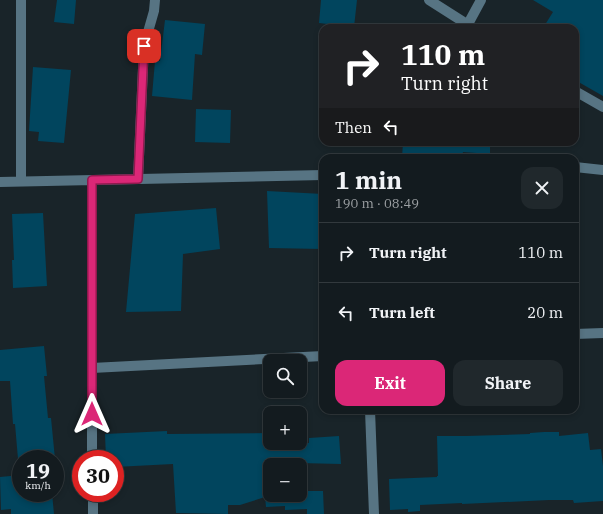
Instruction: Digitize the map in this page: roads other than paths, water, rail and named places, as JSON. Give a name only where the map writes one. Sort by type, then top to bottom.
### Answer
[{"type":"street","points":[[20,182],[22,0]]},
{"type":"street","points":[[138,179],[144,46],[154,11],[154,0]]},
{"type":"street","points":[[429,0],[467,24]]},
{"type":"street","points":[[471,24],[481,0]]},
{"type":"street","points":[[579,93],[603,107]]},
{"type":"street","points":[[579,167],[603,170]]},
{"type":"street","points":[[0,182],[319,174]]},
{"type":"street","points":[[92,180],[92,450]]},
{"type":"street","points":[[579,334],[603,333]]},
{"type":"street","points":[[92,368],[319,356]]},
{"type":"street","points":[[370,414],[374,514]]},
{"type":"street","points":[[92,502],[93,514]]}]
